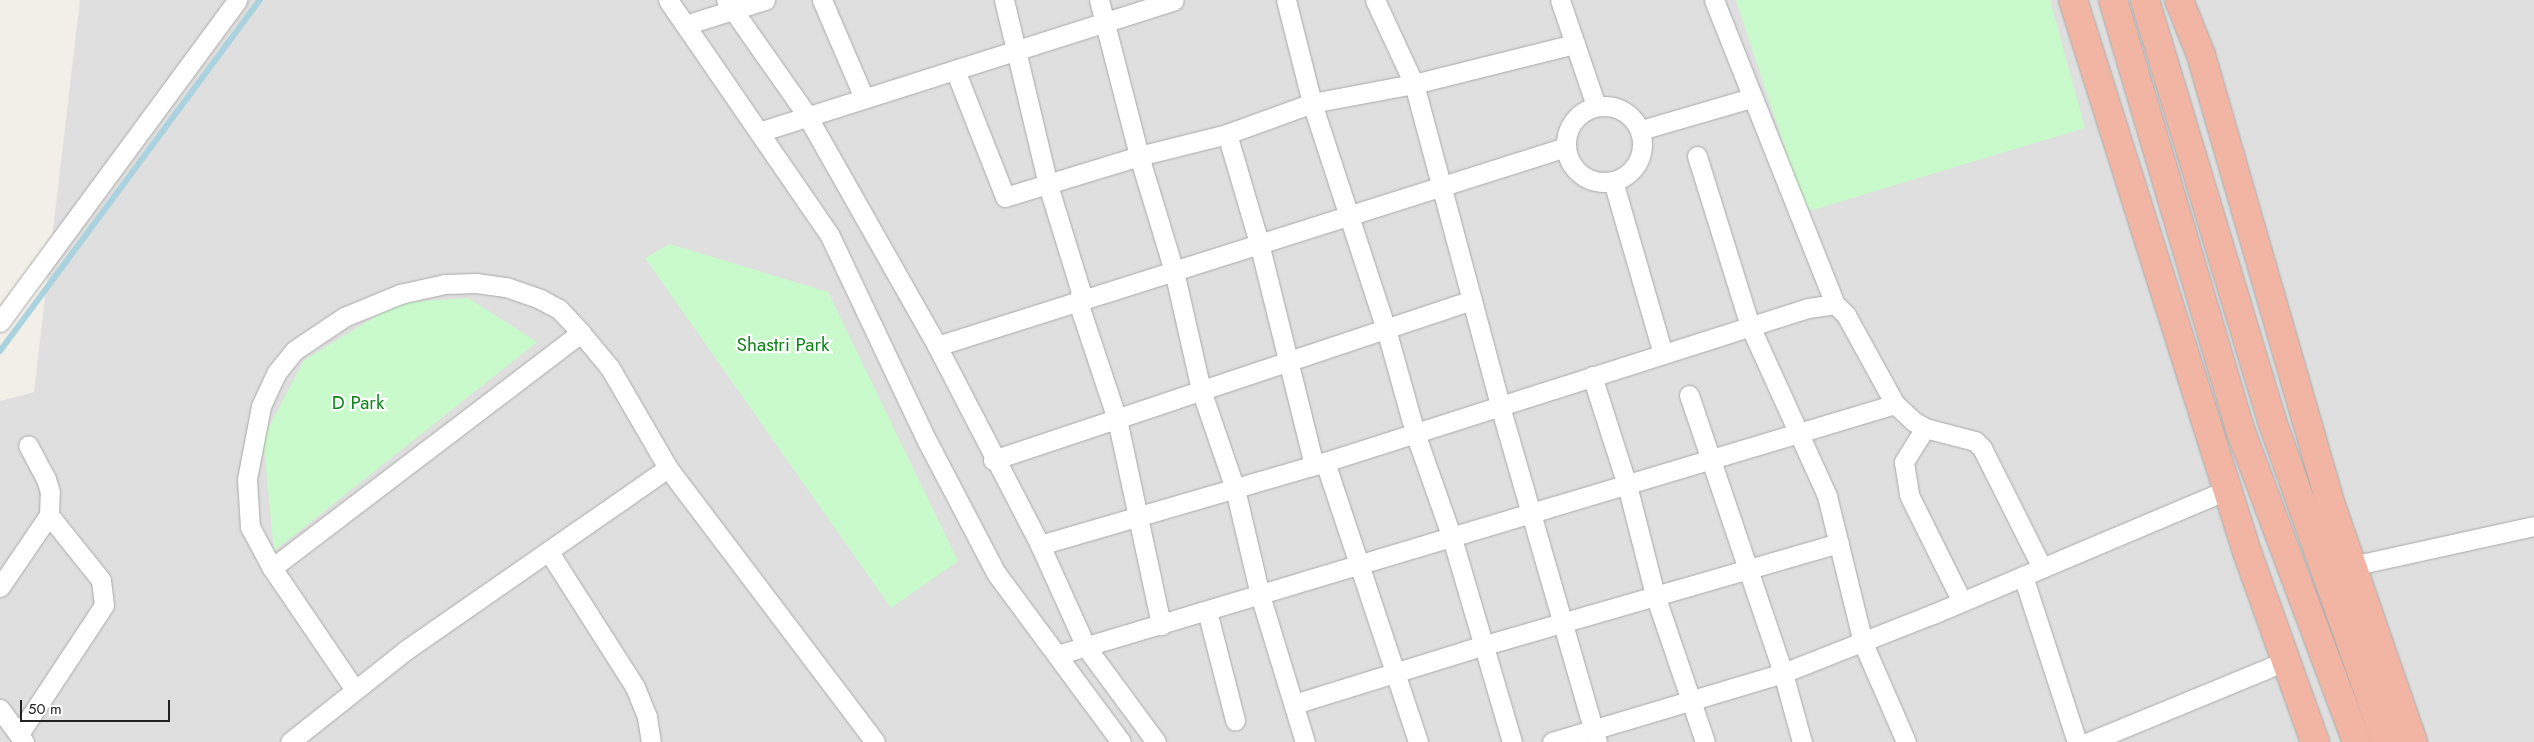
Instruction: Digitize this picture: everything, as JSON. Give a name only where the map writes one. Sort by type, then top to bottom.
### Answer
[{"type":"highway","points":[[2073,0],[2227,490],[2315,742]]},
{"type":"highway","points":[[2113,0],[2241,432],[2357,742]]},
{"type":"highway","points":[[2145,0],[2272,421],[2386,742]]},
{"type":"highway","points":[[2178,0],[2201,55],[2332,508],[2413,742]]},
{"type":"street","points":[[0,322],[237,0]]},
{"type":"street","points":[[668,0],[830,236],[927,441],[996,573],[1121,742]]},
{"type":"street","points":[[685,24],[729,5],[765,0]]},
{"type":"street","points":[[822,0],[864,98]]},
{"type":"street","points":[[1004,0],[1018,50],[1048,185],[1081,292],[1078,302],[1117,419],[1161,625]]},
{"type":"street","points":[[1099,0],[1139,156],[1174,271],[1201,390],[1235,489],[1260,595],[1304,742]]},
{"type":"street","points":[[1286,0],[1312,103],[1386,329],[1415,433],[1452,538],[1512,742]]},
{"type":"street","points":[[1375,0],[1414,84],[1500,406],[1596,736]]},
{"type":"street","points":[[1560,0],[1596,106]]},
{"type":"street","points":[[1714,0],[1751,98],[1835,304],[1846,315],[1895,404],[1923,427],[1968,438],[1982,448],[2042,568]]},
{"type":"street","points":[[759,132],[806,114],[955,70],[1170,1]]},
{"type":"street","points":[[729,5],[806,114],[937,346],[993,460],[1040,545],[1086,648],[1156,742]]},
{"type":"street","points":[[955,70],[1005,197],[1139,156],[1227,134],[1312,103],[1414,84],[1575,44]]},
{"type":"street","points":[[1641,130],[1751,98]]},
{"type":"street","points":[[1607,105],[1623,110],[1636,120],[1641,130],[1643,141],[1638,162],[1627,174],[1613,182],[1602,182],[1581,175],[1568,157],[1566,146],[1570,125],[1577,116],[1596,106],[1607,105]]},
{"type":"street","points":[[1227,134],[1288,362],[1320,463],[1359,566],[1393,673],[1418,742]]},
{"type":"street","points":[[937,346],[1566,146]]},
{"type":"street","points":[[1697,156],[1750,326],[1827,496],[1863,643],[1906,742]]},
{"type":"street","points":[[1613,182],[1663,354]]},
{"type":"street","points":[[355,690],[272,568],[250,527],[247,478],[261,406],[277,372],[295,350],[318,332],[344,317],[400,294],[445,284],[476,283],[506,287],[540,299],[559,309],[581,333],[610,368],[668,468],[875,742]]},
{"type":"street","points":[[993,460],[1472,300]]},
{"type":"street","points":[[1040,545],[1320,463],[1808,308],[1835,304]]},
{"type":"street","points":[[272,568],[581,333]]},
{"type":"street","points":[[1592,376],[1627,485],[1655,595],[1705,742]]},
{"type":"street","points":[[1689,395],[1709,461],[1783,673],[1802,742]]},
{"type":"street","points":[[1057,655],[1086,648],[1895,404]]},
{"type":"street","points":[[1923,427],[1904,462],[1909,495],[1962,602]]},
{"type":"street","points":[[0,587],[49,515],[50,492],[46,479],[28,445]]},
{"type":"street","points":[[290,742],[406,650],[550,552],[668,468]]},
{"type":"street","points":[[1552,742],[1596,736],[1692,700],[1783,673],[1863,643],[2227,490]]},
{"type":"street","points":[[0,709],[21,738],[104,605],[101,580],[49,515]]},
{"type":"street","points":[[2352,566],[2534,526]]},
{"type":"street","points":[[1294,704],[1563,622],[1839,543]]},
{"type":"street","points":[[550,552],[635,687],[647,717],[652,742]]},
{"type":"street","points":[[2023,576],[2077,742]]},
{"type":"street","points":[[1207,611],[1235,720]]},
{"type":"street","points":[[2089,742],[2286,661]]},
{"type":"shaded area","points":[[80,0],[2534,0],[2534,742],[0,742],[0,401],[34,392]]},
{"type":"green space","points":[[1736,0],[2050,0],[2085,128],[1806,212]]},
{"type":"green space","name":"Shastri Park","points":[[670,244],[828,292],[958,561],[891,608],[645,258]]},
{"type":"green space","name":"D Park","points":[[468,298],[537,342],[274,551],[263,438],[304,360],[398,303]]},
{"type":"waterway","points":[[0,351],[260,0]]}]
